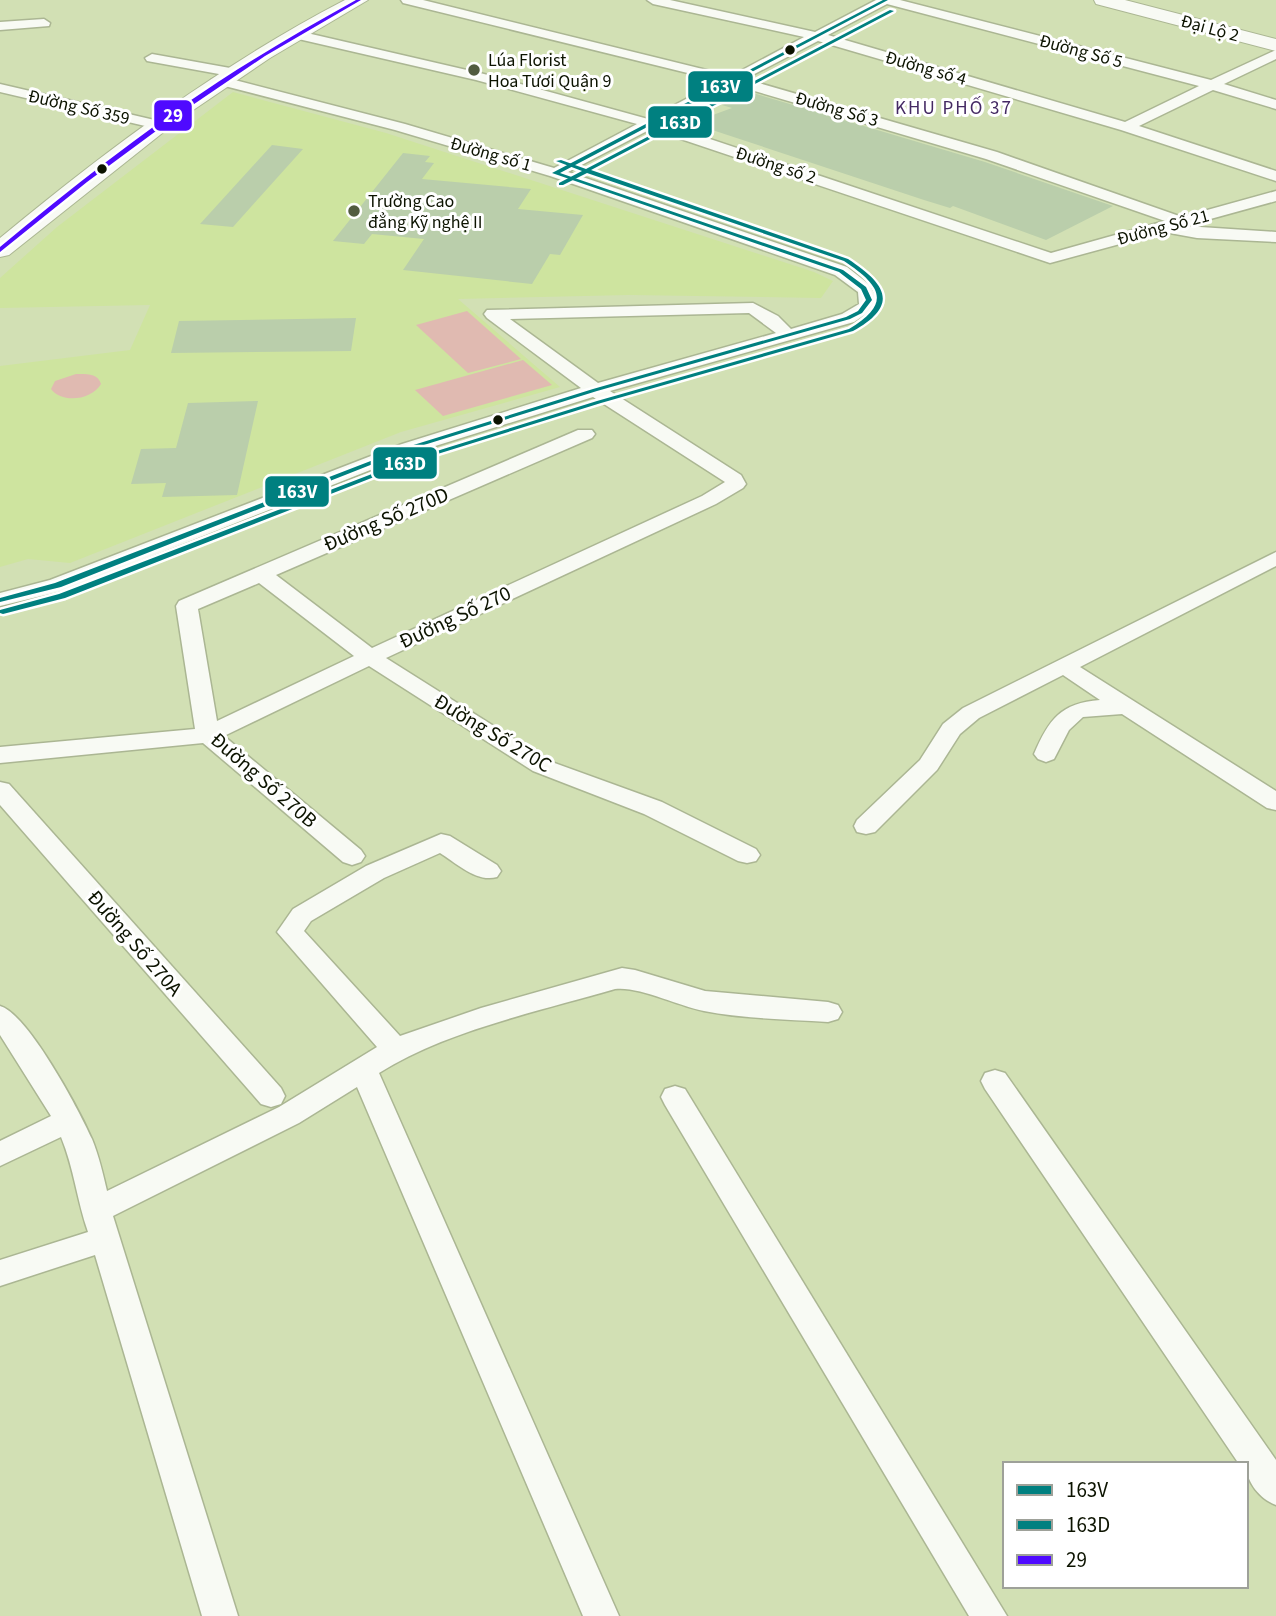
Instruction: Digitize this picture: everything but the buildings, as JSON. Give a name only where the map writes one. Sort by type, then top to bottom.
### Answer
[{"type":"main road","points":[[0,250],[100,166],[224,76],[294,34],[359,0]]},
{"type":"main road","name":"Đại Lộ 2","points":[[1102,0],[1276,45]]},
{"type":"main road","name":"Đại Lộ 2","points":[[1140,0],[1276,34]]},
{"type":"street","name":"Đường Số 3","points":[[407,0],[563,35],[737,80],[967,148],[1179,221]]},
{"type":"street","name":"Đường số 4","points":[[653,0],[816,37],[1126,127],[1276,176]]},
{"type":"street","points":[[555,173],[886,0]]},
{"type":"street","name":"Đường Số 5","points":[[886,0],[1212,85],[1276,105]]},
{"type":"street","points":[[0,26],[44,23]]},
{"type":"street","name":"Đường số 2","points":[[294,34],[479,77],[652,124],[1049,258]]},
{"type":"street","points":[[1126,127],[1276,54]]},
{"type":"street","name":"Đường số 1","points":[[152,58],[224,76],[555,173],[841,271],[861,284],[868,298],[864,311],[788,335]]},
{"type":"street","name":"Đường Số 359","points":[[0,88],[158,125]]},
{"type":"street","name":"Đường Số 21","points":[[1049,258],[1276,196]]},
{"type":"street","points":[[1163,227],[1197,233],[1276,237]]},
{"type":"street","points":[[595,390],[493,314],[753,308],[772,320],[788,335]]},
{"type":"street","points":[[0,600],[58,584],[409,448],[595,390],[788,335]]},
{"type":"street","name":"Đường Số 270","points":[[0,755],[208,736],[370,657],[709,500],[736,484],[734,479],[595,390]]},
{"type":"street","name":"Đường Số 270D","points":[[187,606],[585,434]]},
{"type":"street","points":[[866,826],[929,765],[951,729],[971,713],[1276,558]]},
{"type":"street","name":"Đường Số 270C","points":[[259,573],[370,657],[541,766],[653,808],[747,855]]},
{"type":"street","name":"Đường Số 270B","points":[[187,606],[208,736],[352,856]]},
{"type":"street","points":[[1065,667],[1276,802]]},
{"type":"street","points":[[1046,754],[1060,722],[1073,713],[1102,706],[1128,707]]},
{"type":"street","name":"Đường Số 270A","points":[[0,790],[271,1096]]},
{"type":"street","points":[[396,1049],[290,932],[302,915],[374,872],[441,842],[488,871]]},
{"type":"street","points":[[0,1272],[100,1225],[396,1049],[491,1015],[622,977],[631,977],[668,992],[707,1001],[828,1012]]},
{"type":"street","points":[[0,1016],[18,1036],[67,1121],[82,1153],[100,1225],[220,1616]]},
{"type":"street","points":[[364,1070],[601,1616]]},
{"type":"street","points":[[995,1081],[1276,1489]]},
{"type":"street","points":[[674,1097],[989,1616]]},
{"type":"street","points":[[0,1154],[67,1121]]},
{"type":"shaded area","points":[[233,92],[386,133],[814,272],[833,281],[821,298],[629,295],[458,299],[560,387],[401,432],[70,563],[28,559],[0,567],[0,366],[130,350],[150,305],[0,308],[0,278],[57,227]]},
{"type":"shaded area","points":[[467,311],[521,359],[468,373],[416,325]]},
{"type":"shaded area","points":[[523,360],[552,385],[443,416],[415,390]]},
{"type":"shaded area","points":[[76,374],[94,376],[101,384],[91,394],[77,398],[62,397],[51,389],[55,381]]},
{"type":"transit line","name":"29","points":[[0,250],[85,181],[173,116],[264,55],[359,0]]},
{"type":"transit line","name":"163V","points":[[555,173],[886,0]]},
{"type":"transit line","name":"163D","points":[[561,184],[892,11]]},
{"type":"transit line","name":"163D","points":[[3,612],[62,596],[413,460],[599,402],[851,330],[866,322],[880,304],[876,286],[869,277],[846,260],[559,161]]},
{"type":"transit line","name":"163V","points":[[0,600],[58,585],[409,448],[595,390],[848,318],[860,312],[869,300],[864,288],[841,271],[555,173]]},
{"type":"place","name":"Lúa Florist Hoa Tươi Quận 9","points":[[474,70]]},
{"type":"place","name":"Trường Cao đẳng Kỹ nghệ II","points":[[354,211]]},
{"type":"district","name":"KHU PHỐ 37","points":[[954,107]]}]
